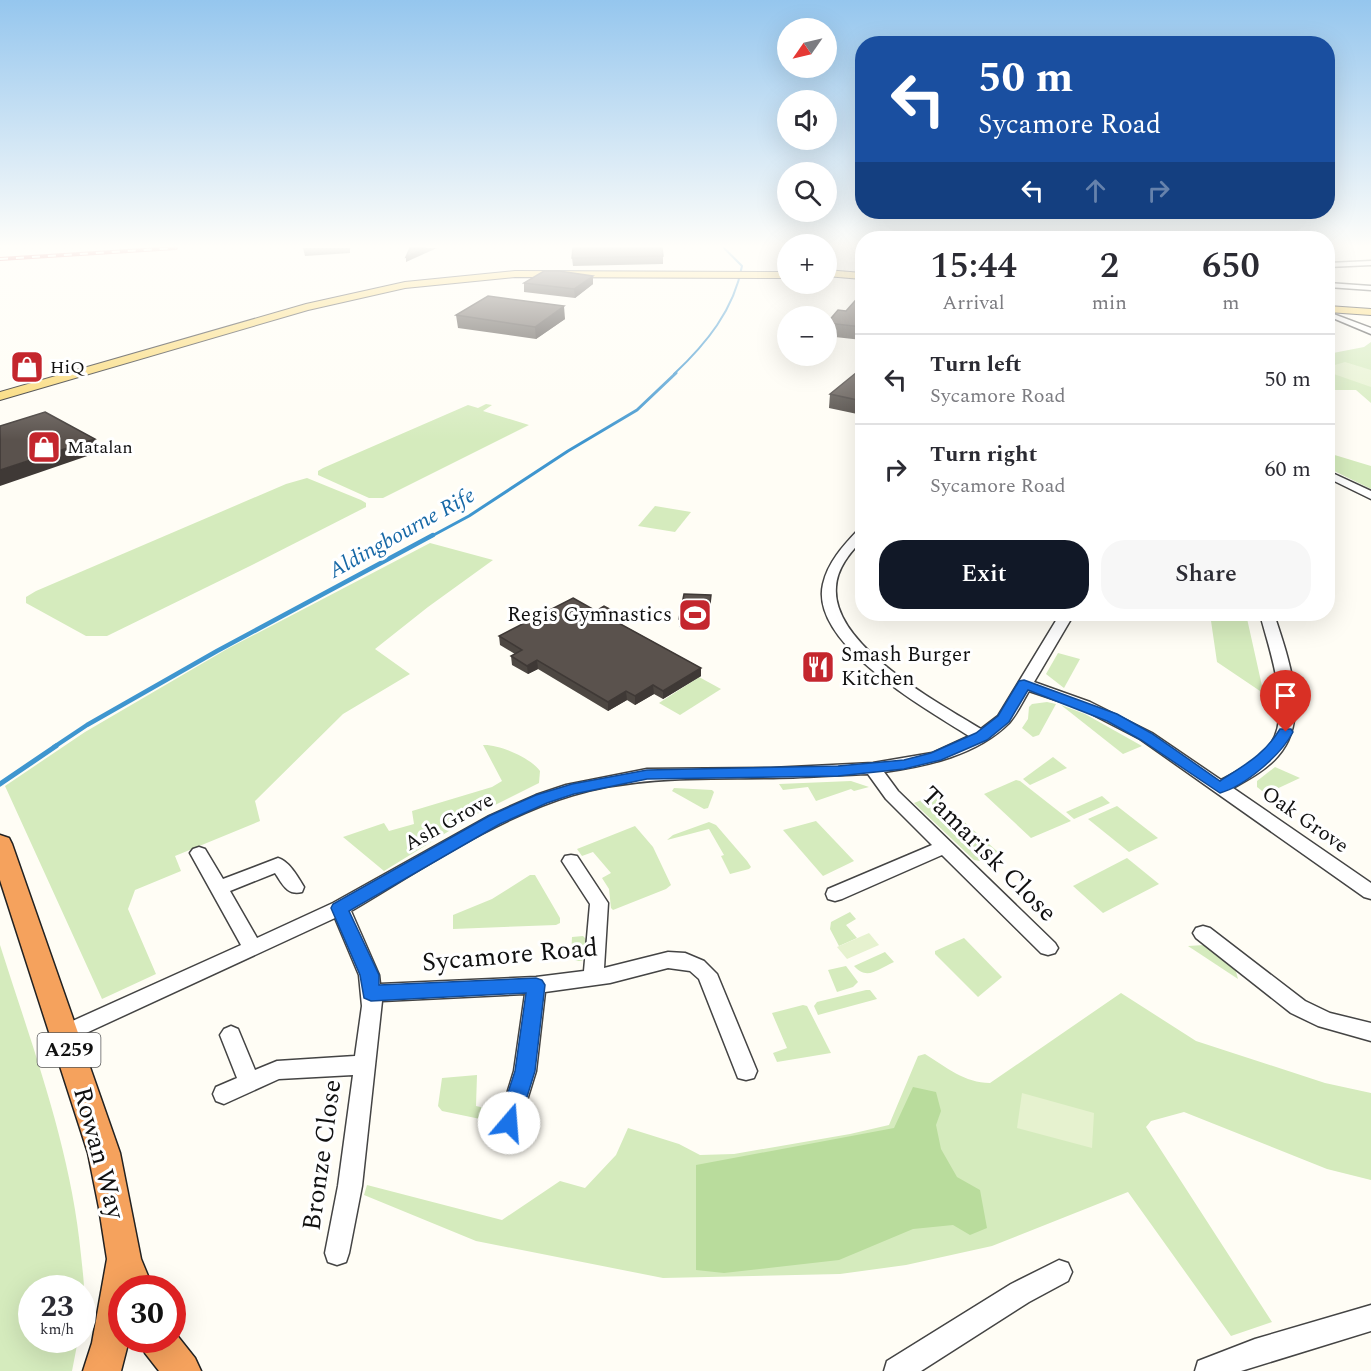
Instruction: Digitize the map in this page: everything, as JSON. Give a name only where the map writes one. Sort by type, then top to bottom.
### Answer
[{"type":"highway","name":"Rowan Way","points":[[0,844],[104,1153],[129,1274],[102,1371]]},
{"type":"highway","points":[[168,1353],[182,1371]]},
{"type":"main road","points":[[0,389],[270,312]]},
{"type":"main road","points":[[0,396],[289,312]]},
{"type":"main road","points":[[1335,312],[1371,312]]},
{"type":"street","points":[[1335,315],[1371,331]]},
{"type":"street","points":[[1335,477],[1371,495]]},
{"type":"street","points":[[855,542],[835,566],[829,596],[831,609],[837,622],[858,650],[878,668],[981,736]]},
{"type":"street","name":"Ash Grove","points":[[64,1034],[339,908],[495,820],[542,799],[572,789],[647,774],[782,773],[873,768],[936,757],[981,736],[1004,719],[1063,621]]},
{"type":"street","points":[[1220,788],[1267,758],[1286,732],[1287,699],[1269,621]]},
{"type":"street","name":"Oak Grove","points":[[1024,684],[1085,705],[1146,736],[1371,892]]},
{"type":"street","name":"Tamarisk Close","points":[[873,768],[892,795],[1048,948]]},
{"type":"street","points":[[835,894],[944,846]]},
{"type":"street","points":[[199,853],[253,948]]},
{"type":"street","points":[[571,861],[599,903],[593,977]]},
{"type":"street","points":[[220,888],[278,864],[295,887]]},
{"type":"street","points":[[339,908],[369,975],[371,993]]},
{"type":"street","points":[[1203,933],[1298,1007],[1325,1020],[1371,1032]]},
{"type":"street","name":"Sycamore Road","points":[[371,993],[536,985],[610,975],[668,960],[685,961],[697,966],[707,974],[746,1071]]},
{"type":"street","points":[[509,1123],[525,1071],[536,985]]},
{"type":"street","name":"Bronze Close","points":[[337,1253],[350,1186],[372,1005],[371,993]]},
{"type":"street","points":[[231,1035],[249,1082]]},
{"type":"street","name":"Bronze Close","points":[[224,1094],[277,1070],[363,1065]]},
{"type":"street","points":[[897,1371],[1020,1293],[1059,1272]]},
{"type":"street","points":[[1208,1371],[1255,1352],[1371,1318]]},
{"type":"green space","points":[[1371,342],[1371,403],[1356,390],[1335,390],[1335,353],[1364,347]]},
{"type":"green space","points":[[1345,362],[1371,370],[1371,387],[1335,374],[1335,365]]},
{"type":"green space","points":[[486,404],[492,405],[483,411],[529,425],[383,498],[369,498],[318,475],[318,471],[323,468],[468,405],[478,408]]},
{"type":"green space","points":[[1335,455],[1371,466],[1371,489],[1335,471]]},
{"type":"green space","points":[[307,478],[361,500],[366,503],[366,507],[107,636],[86,636],[26,603],[26,597],[36,591],[286,484]]},
{"type":"green space","points":[[655,506],[691,512],[675,532],[638,526]]},
{"type":"green space","points":[[430,543],[493,560],[375,649],[410,674],[343,714],[255,801],[260,821],[175,856],[181,871],[135,890],[128,909],[156,974],[102,999],[5,786],[85,732],[227,649]]},
{"type":"green space","points":[[1211,621],[1248,621],[1262,686],[1273,692],[1260,691],[1217,662]]},
{"type":"green space","points":[[1058,653],[1080,659],[1064,688],[1046,674]]},
{"type":"green space","points":[[699,677],[721,689],[680,715],[659,703]]},
{"type":"green space","points":[[1047,702],[1056,704],[1039,735],[1033,737],[1022,728],[1028,719],[1029,707],[1032,704]]},
{"type":"green space","points":[[1061,705],[1085,714],[1142,746],[1123,754]]},
{"type":"green space","points":[[483,745],[506,749],[530,761],[540,771],[539,783],[475,815],[384,871],[343,837],[384,823],[389,831],[414,824],[412,811],[492,787],[502,781]]},
{"type":"green space","points":[[1053,757],[1067,768],[1030,785],[1023,779]]},
{"type":"green space","points":[[1275,767],[1300,778],[1266,794],[1257,787],[1257,781]]},
{"type":"green space","points":[[1016,780],[1071,821],[1031,838],[984,794]]},
{"type":"green space","points":[[851,781],[869,787],[854,791],[851,789],[816,801],[808,787],[783,790],[779,784]]},
{"type":"green space","points":[[674,788],[714,792],[708,808],[704,809],[672,791]]},
{"type":"green space","points":[[934,795],[998,852],[980,861],[974,860],[914,803]]},
{"type":"green space","points":[[1102,796],[1110,803],[1074,819],[1066,812]]},
{"type":"green space","points":[[1117,806],[1158,838],[1129,852],[1088,819]]},
{"type":"green space","points":[[816,821],[854,861],[823,876],[783,830]]},
{"type":"green space","points":[[709,822],[716,825],[747,861],[751,867],[749,869],[730,874],[721,856],[724,855],[709,829],[667,840],[673,835]]},
{"type":"green space","points":[[635,826],[653,847],[671,885],[613,910],[609,889],[602,878],[611,873],[593,852],[582,856],[577,849]]},
{"type":"green space","points":[[1127,858],[1159,884],[1103,913],[1073,886]]},
{"type":"green space","points":[[530,875],[535,875],[560,918],[560,923],[453,929],[453,915],[492,899]]},
{"type":"green space","points":[[850,912],[856,919],[846,925],[857,938],[839,946],[830,929],[831,922]]},
{"type":"green space","points":[[869,933],[879,945],[847,959],[837,947]]},
{"type":"green space","points":[[583,936],[586,939],[585,953],[582,961],[576,961],[571,958],[572,937]]},
{"type":"green space","points":[[964,938],[1002,977],[978,997],[935,954],[935,951]]},
{"type":"green space","points":[[0,945],[49,1098],[69,1176],[83,1275],[18,1275],[18,1353],[75,1353],[72,1371],[0,1371]]},
{"type":"green space","points":[[1204,945],[1235,968],[1238,979],[1188,946]]},
{"type":"green space","points":[[885,952],[894,962],[878,970],[863,973],[854,966]]},
{"type":"green space","points":[[846,966],[858,982],[853,987],[837,992],[828,970]]},
{"type":"green space","points":[[870,990],[877,999],[818,1015],[814,1006],[817,1002]]},
{"type":"green space","points":[[1121,993],[1196,1041],[1325,1083],[1371,1093],[1371,1180],[1327,1169],[1184,1112],[1151,1121],[1146,1127],[1272,1322],[1231,1336],[1128,1192],[992,1246],[906,1265],[840,1274],[663,1278],[476,1241],[364,1195],[367,1185],[502,1220],[560,1181],[585,1188],[616,1155],[628,1128],[679,1144],[700,1155],[734,1154],[889,1125],[918,1056],[925,1054],[964,1077],[990,1083]]},
{"type":"green space","points":[[807,1006],[831,1053],[777,1062],[773,1053],[787,1048],[772,1013]]},
{"type":"green space","points":[[477,1075],[476,1106],[489,1109],[485,1120],[442,1111],[438,1106],[442,1078]]},
{"type":"green space","points":[[913,1087],[936,1092],[941,1111],[936,1125],[941,1149],[957,1177],[980,1190],[987,1228],[970,1235],[953,1225],[913,1229],[839,1260],[724,1273],[696,1270],[696,1165],[894,1128]]},
{"type":"green space","points":[[1022,1093],[1094,1113],[1092,1148],[1017,1128]]},
{"type":"building","points":[[461,312],[556,312],[535,327],[456,315]]},
{"type":"building","points":[[837,312],[855,312],[855,326],[837,324]]},
{"type":"building","points":[[855,374],[855,399],[830,394]]},
{"type":"building","name":"Matalan","points":[[45,412],[95,439],[0,470],[0,426]]},
{"type":"building","name":"Regis Gymnastics","points":[[684,594],[711,595],[708,620],[679,619]]},
{"type":"building","points":[[573,598],[596,611],[604,606],[621,615],[613,620],[701,668],[663,691],[653,685],[635,696],[626,691],[608,702],[537,660],[527,666],[511,656],[522,650],[499,636]]},
{"type":"waterway","name":"Aldingbourne Rife","points":[[674,374],[697,351],[725,312]]},
{"type":"waterway","name":"Aldingbourne Rife","points":[[430,537],[469,516],[568,451],[637,410],[676,373]]},
{"type":"waterway","name":"Aldingbourne Rife","points":[[54,747],[87,725],[217,651],[433,535]]},
{"type":"waterway","name":"Aldingbourne Rife","points":[[0,784],[56,746]]},
{"type":"place","name":"HiQ","points":[[27,367]]},
{"type":"place","name":"Matalan","points":[[44,447]]},
{"type":"place","name":"Regis Gymnastics","points":[[695,615]]},
{"type":"place","name":"Smash Burger Kitchen","points":[[818,667]]},
{"type":"route","points":[[509,1123],[525,1071],[536,985],[371,993],[369,975],[339,908],[495,820],[542,799],[572,789],[647,774],[838,771],[904,764],[936,757],[981,736],[1004,719],[1024,684],[1056,694],[1112,717],[1146,736],[1220,788],[1267,758],[1286,732]]}]
